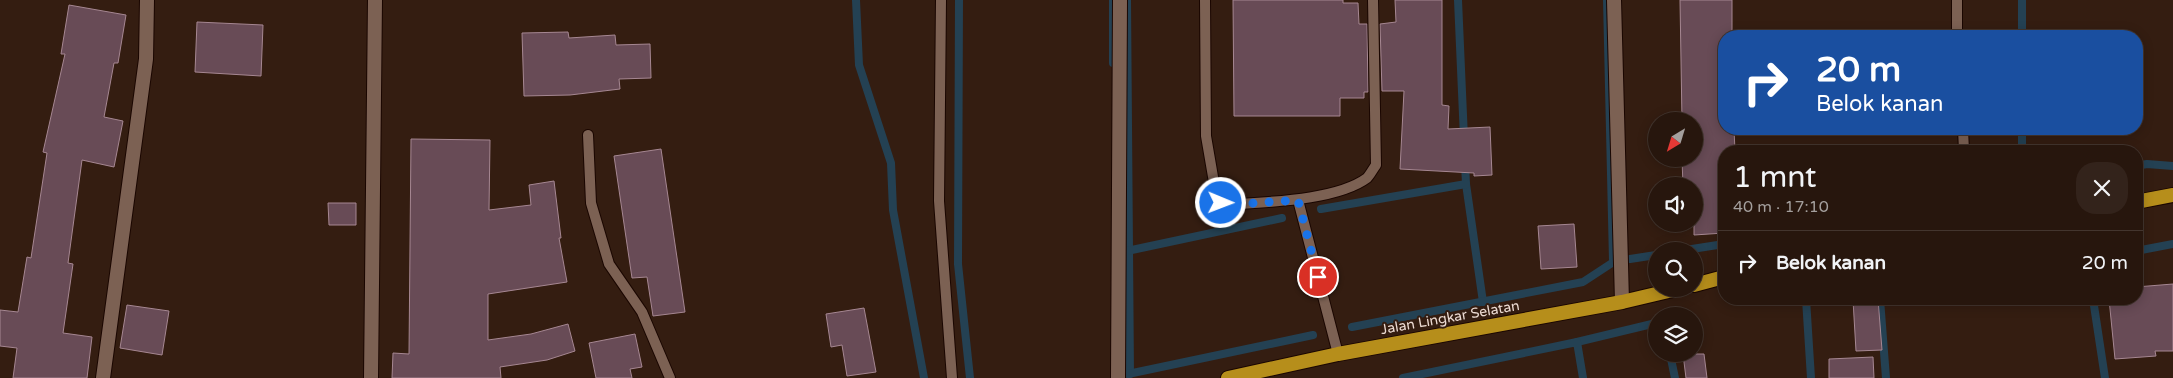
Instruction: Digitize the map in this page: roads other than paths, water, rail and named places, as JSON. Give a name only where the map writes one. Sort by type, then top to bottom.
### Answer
[{"type":"highway","points":[[2143,201],[2173,195]]},
{"type":"highway","points":[[1703,283],[1718,279]]},
{"type":"highway","name":"Jalan Lingkar Selatan","points":[[1228,378],[1338,354],[1648,296]]},
{"type":"street","points":[[104,378],[146,59],[147,0]]},
{"type":"street","points":[[371,378],[375,0]]},
{"type":"street","points":[[1118,378],[1120,0]]},
{"type":"street","points":[[1614,0],[1622,302]]},
{"type":"lane","points":[[941,0],[939,201],[952,378]]},
{"type":"lane","points":[[1205,0],[1206,136],[1216,200],[1226,205],[1298,200],[1342,190],[1368,177],[1376,165],[1373,0]]},
{"type":"lane","points":[[1956,0],[1958,30]]},
{"type":"lane","points":[[588,135],[590,203],[609,264],[642,312],[670,378]]},
{"type":"lane","points":[[1298,200],[1338,354]]},
{"type":"waterway","points":[[856,0],[859,65],[891,163],[893,210],[924,378]]},
{"type":"waterway","points":[[959,0],[958,264],[970,378]]},
{"type":"waterway","points":[[1113,0],[1113,63]]},
{"type":"waterway","points":[[1127,0],[1130,374]]},
{"type":"waterway","points":[[1458,0],[1464,138]]},
{"type":"waterway","points":[[1607,0],[1613,261]]},
{"type":"waterway","points":[[2022,0],[2022,30]]},
{"type":"waterway","points":[[2022,135],[2022,145]]},
{"type":"waterway","points":[[1465,164],[1466,184],[1483,302]]},
{"type":"waterway","points":[[2143,165],[2173,166]]},
{"type":"waterway","points":[[1321,209],[1466,184]]},
{"type":"waterway","points":[[1127,251],[1282,218]]},
{"type":"waterway","points":[[2143,250],[2173,244]]},
{"type":"waterway","points":[[1703,247],[1718,245]]},
{"type":"waterway","points":[[1630,259],[1648,256]]},
{"type":"waterway","points":[[1352,327],[1583,282],[1615,261]]},
{"type":"waterway","points":[[1806,305],[1811,378]]},
{"type":"waterway","points":[[1880,305],[1886,378]]},
{"type":"waterway","points":[[2094,305],[2105,378]]},
{"type":"waterway","points":[[1577,342],[1648,325]]},
{"type":"waterway","points":[[1128,374],[1313,335]]},
{"type":"waterway","points":[[1403,378],[1577,342],[1583,378]]},
{"type":"waterway","points":[[1672,362],[1675,378]]}]
